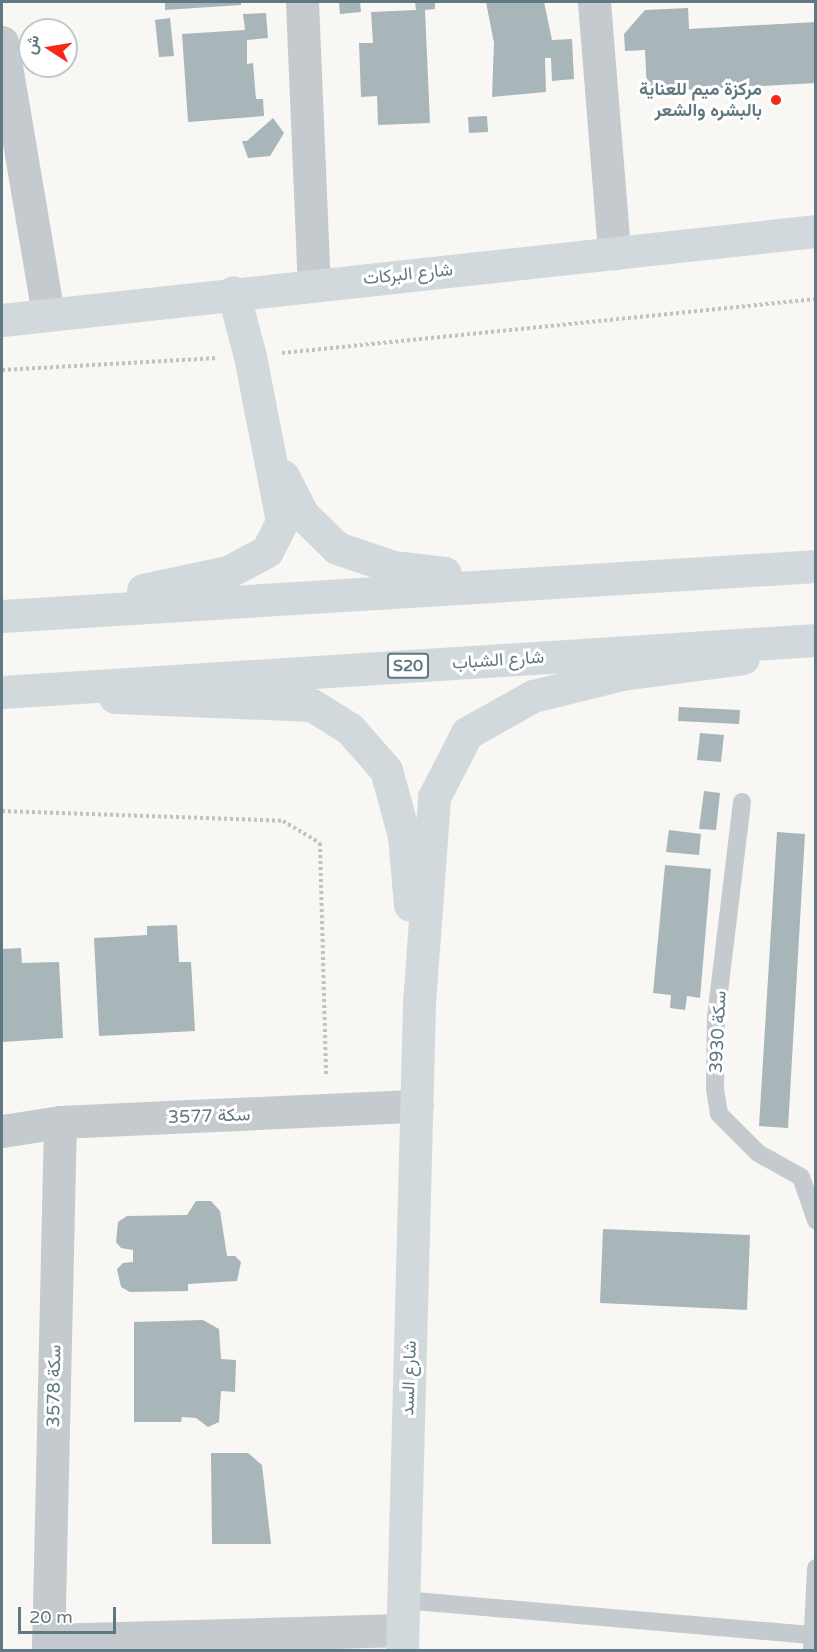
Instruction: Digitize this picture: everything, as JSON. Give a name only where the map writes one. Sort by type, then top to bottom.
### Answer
[{"type":"street","points":[[302,2],[314,284]]},
{"type":"street","points":[[594,2],[614,252]]},
{"type":"street","points":[[2,42],[48,314]]},
{"type":"street","name":"شارع البركات","points":[[2,320],[233,292],[816,231]]},
{"type":"street","points":[[17,614],[228,572],[267,551],[282,521],[250,356],[233,292]]},
{"type":"street","points":[[265,442],[303,515],[337,548],[393,567],[552,582]]},
{"type":"street","points":[[17,614],[816,566]]},
{"type":"street","name":"شارع الشباب","points":[[2,693],[816,640]]},
{"type":"street","points":[[419,1003],[434,797],[467,733],[533,696],[555,690],[622,674],[816,648]]},
{"type":"street","points":[[2,693],[312,705],[350,729],[386,770],[404,836],[419,1003]]},
{"type":"street","name":"شارع السد","points":[[403,1627],[419,1003]]},
{"type":"street","name":"سكة 3577","points":[[2,1131],[60,1122],[417,1106]]},
{"type":"street","name":"سكة 3578","points":[[48,1645],[60,1122]]},
{"type":"street","points":[[48,1645],[403,1627]]},
{"type":"lane","name":"سكة 3930","points":[[742,802],[716,1016],[715,1089],[719,1114],[758,1153],[801,1177],[816,1220]]},
{"type":"lane","points":[[403,1627],[813,1643],[816,1569]]},
{"type":"path","points":[[2,370],[250,356],[816,300]]},
{"type":"path","points":[[2,810],[283,821],[320,843],[327,1111]]},
{"type":"building","points":[[165,2],[241,2],[241,5],[165,10]]},
{"type":"building","points":[[339,2],[360,2],[361,12],[340,14]]},
{"type":"building","points":[[415,2],[435,2],[435,9],[425,10],[430,123],[378,125],[377,96],[361,97],[359,43],[373,43],[371,12],[416,10]]},
{"type":"building","points":[[486,2],[544,2],[552,40],[572,39],[574,79],[552,81],[551,58],[545,58],[546,92],[492,97],[494,43]]},
{"type":"building","points":[[688,8],[689,29],[816,22],[816,83],[647,92],[645,50],[625,51],[624,34],[645,10]]},
{"type":"building","points":[[266,13],[268,38],[247,40],[247,64],[253,63],[256,99],[263,99],[264,116],[188,122],[182,34],[245,30],[243,14]]},
{"type":"building","points":[[170,18],[174,56],[159,57],[155,20]]},
{"type":"building","points":[[487,116],[488,132],[469,133],[468,117]]},
{"type":"building","points":[[273,118],[284,133],[270,156],[248,158],[242,141],[247,141]]},
{"type":"building","points":[[679,707],[740,710],[739,724],[678,721]]},
{"type":"building","points":[[700,733],[724,735],[721,762],[697,760]]},
{"type":"building","points":[[704,791],[720,793],[716,830],[699,829]]},
{"type":"building","points":[[669,830],[701,834],[699,855],[666,852]]},
{"type":"building","points":[[777,832],[805,834],[788,1128],[759,1126]]},
{"type":"building","points":[[665,865],[711,869],[700,998],[687,996],[685,1010],[670,1008],[671,995],[653,993]]},
{"type":"building","points":[[177,925],[179,962],[191,962],[195,1031],[99,1036],[94,938],[147,935],[147,926]]},
{"type":"building","points":[[21,948],[22,963],[59,962],[63,1038],[2,1042],[2,949]]},
{"type":"building","points":[[196,1201],[211,1201],[220,1211],[227,1256],[235,1256],[241,1262],[237,1281],[188,1284],[188,1291],[130,1292],[121,1287],[117,1269],[123,1263],[133,1262],[133,1250],[121,1248],[116,1242],[118,1222],[127,1216],[187,1215]]},
{"type":"building","points":[[603,1229],[750,1235],[747,1310],[600,1303]]},
{"type":"building","points":[[203,1320],[219,1329],[221,1359],[236,1360],[235,1392],[221,1391],[219,1422],[208,1427],[196,1418],[182,1417],[181,1422],[134,1422],[134,1322]]},
{"type":"building","points":[[211,1453],[248,1453],[262,1465],[271,1544],[212,1544]]},
{"type":"place","name":"مركزة ميم للعناية بالبشره والشعر","points":[[776,100]]}]
